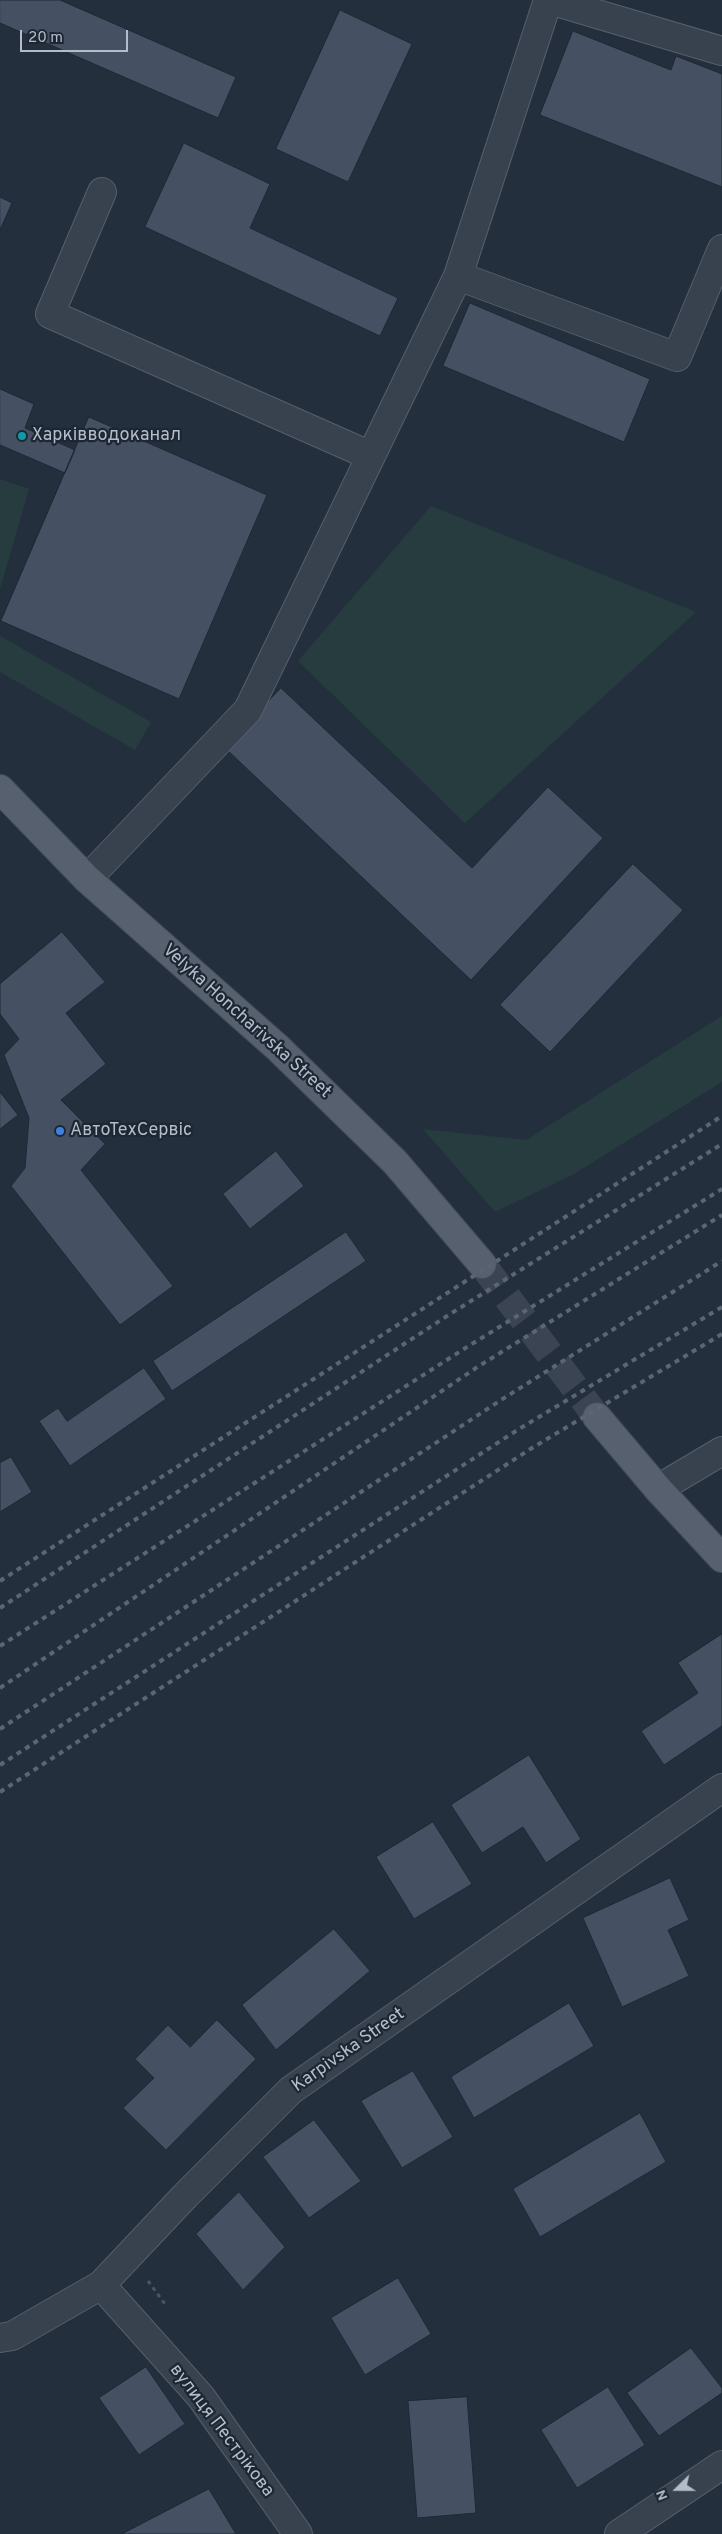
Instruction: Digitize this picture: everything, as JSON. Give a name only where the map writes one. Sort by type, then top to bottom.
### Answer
[{"type":"main road","name":"Velyka Honcharivska Street","points":[[0,789],[87,880],[292,1061],[395,1162],[482,1264]]},
{"type":"main road","points":[[597,1417],[658,1490],[722,1558]]},
{"type":"street","points":[[87,880],[248,710],[458,276],[549,0],[722,51]]},
{"type":"street","points":[[102,192],[50,314],[371,456]]},
{"type":"street","points":[[458,276],[677,357],[722,249]]},
{"type":"street","points":[[658,1490],[722,1451]]},
{"type":"street","name":"Karpivska Street","points":[[0,2338],[12,2336],[101,2285],[185,2196],[291,2090],[722,1788]]},
{"type":"street","name":"вулиця Пестрікова","points":[[101,2285],[201,2398],[298,2534]]},
{"type":"street","points":[[619,2534],[722,2465]]},
{"type":"green space","points":[[0,479],[29,489],[0,589]]},
{"type":"green space","points":[[431,506],[696,612],[465,823],[298,661]]},
{"type":"green space","points":[[0,636],[151,722],[135,750],[0,672]]},
{"type":"green space","points":[[722,1016],[722,1082],[574,1174],[495,1212],[423,1129],[526,1140]]},
{"type":"building","points":[[0,0],[60,0],[236,77],[218,118],[0,23]]},
{"type":"building","points":[[340,10],[412,44],[348,182],[276,149]]},
{"type":"building","points":[[573,31],[671,70],[676,56],[722,74],[722,187],[540,115]]},
{"type":"building","points":[[184,143],[270,184],[250,228],[398,298],[380,336],[145,227]]},
{"type":"building","points":[[0,197],[12,203],[0,230]]},
{"type":"building","points":[[470,303],[650,379],[624,442],[443,366]]},
{"type":"building","name":"Харківводоканал","points":[[0,389],[34,404],[25,428],[75,450],[65,473],[0,445]]},
{"type":"building","points":[[89,417],[267,495],[179,699],[1,621]]},
{"type":"building","points":[[281,688],[472,868],[548,787],[603,838],[471,980],[225,748]]},
{"type":"building","points":[[633,864],[683,910],[550,1052],[500,1005]]},
{"type":"building","name":"АвтоТехСервіс","points":[[62,932],[105,982],[66,1013],[106,1064],[61,1100],[105,1144],[81,1170],[173,1286],[120,1325],[11,1186],[25,1168],[29,1118],[4,1055],[19,1039],[0,1014],[0,984]]},
{"type":"building","points":[[0,1092],[18,1115],[0,1129]]},
{"type":"building","points":[[276,1151],[304,1186],[250,1229],[223,1194]]},
{"type":"building","points":[[346,1232],[366,1261],[172,1391],[153,1361]]},
{"type":"building","points":[[144,1368],[166,1399],[70,1466],[39,1421],[58,1408],[67,1421]]},
{"type":"building","points":[[11,1457],[32,1492],[0,1512],[0,1463]]},
{"type":"building","points":[[722,1634],[722,1726],[664,1765],[641,1731],[698,1693],[678,1663]]},
{"type":"building","points":[[529,1755],[581,1839],[546,1863],[523,1827],[482,1853],[451,1805]]},
{"type":"building","points":[[433,1822],[472,1884],[414,1919],[376,1857]]},
{"type":"building","points":[[670,1878],[689,1920],[668,1930],[689,1976],[622,2007],[583,1918]]},
{"type":"building","points":[[334,1929],[370,1971],[276,2050],[242,2005]]},
{"type":"building","points":[[569,2003],[594,2046],[474,2118],[451,2077]]},
{"type":"building","points":[[217,2020],[256,2059],[166,2150],[123,2108],[154,2078],[135,2059],[168,2025],[190,2047]]},
{"type":"building","points":[[413,2071],[453,2137],[402,2168],[361,2101]]},
{"type":"building","points":[[640,2113],[666,2162],[540,2237],[513,2189]]},
{"type":"building","points":[[314,2120],[361,2181],[309,2218],[263,2157]]},
{"type":"building","points":[[239,2192],[285,2247],[243,2290],[196,2234]]},
{"type":"building","points":[[398,2278],[431,2334],[365,2375],[331,2318]]},
{"type":"building","points":[[691,2348],[722,2388],[722,2393],[659,2436],[627,2393]]},
{"type":"building","points":[[146,2367],[185,2424],[139,2455],[99,2398]]},
{"type":"building","points":[[608,2387],[645,2445],[577,2488],[541,2430]]},
{"type":"building","points":[[467,2397],[476,2513],[417,2518],[408,2401]]},
{"type":"building","points":[[209,2489],[236,2534],[122,2534]]},
{"type":"tunnel","points":[[482,1264],[597,1417]]},
{"type":"railway","points":[[0,1581],[722,1116]]},
{"type":"railway","points":[[0,1608],[447,1316],[722,1144]]},
{"type":"railway","points":[[0,1646],[467,1347],[722,1189]]},
{"type":"railway","points":[[0,1688],[479,1366],[722,1215]]},
{"type":"railway","points":[[0,1729],[501,1400],[722,1261]]},
{"type":"railway","points":[[0,1765],[519,1429],[722,1307]]},
{"type":"railway","points":[[0,1792],[532,1448],[722,1334]]},
{"type":"place","name":"Харківводоканал","points":[[22,436]]},
{"type":"place","name":"АвтоТехСервіс","points":[[60,1131]]}]
